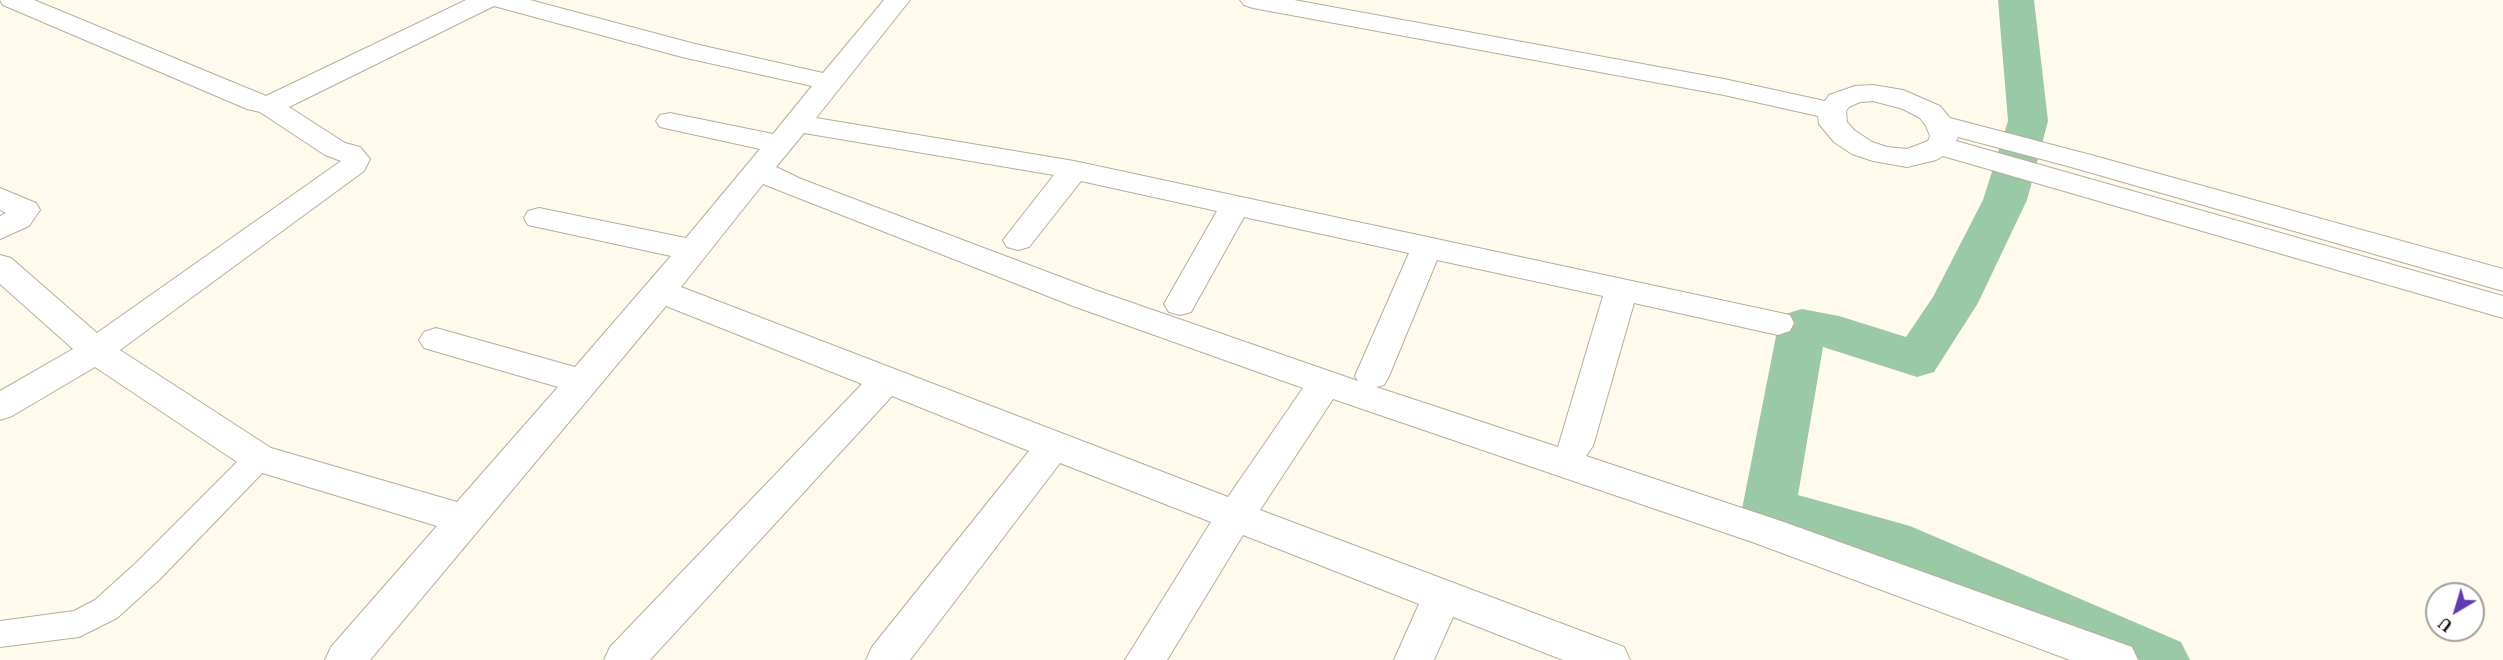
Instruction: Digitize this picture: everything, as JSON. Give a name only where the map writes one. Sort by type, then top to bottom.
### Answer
[{"type":"street","points":[[268,105],[486,0]]},
{"type":"street","points":[[501,0],[691,51],[828,82]]},
{"type":"street","points":[[345,660],[660,291],[897,0]]},
{"type":"street","points":[[1253,0],[1713,85],[1832,111]]},
{"type":"street","points":[[1371,0],[1622,44],[1855,94],[1873,93],[1893,96],[1930,112],[1940,135]]},
{"type":"street","points":[[0,407],[96,351],[356,163],[354,156],[350,153],[335,148],[268,105],[257,103],[12,7]]},
{"type":"street","points":[[1855,94],[1839,101],[1832,111],[1833,124],[1844,136],[1862,148],[1883,155],[1907,158],[1926,154],[1940,135]]},
{"type":"street","points":[[670,121],[788,133],[1074,170],[1778,322]]},
{"type":"street","points":[[1940,135],[2076,172],[2503,280]]},
{"type":"street","points":[[758,170],[791,186],[1084,298],[1325,383],[1768,532],[2118,660]]},
{"type":"street","points":[[1018,240],[1074,170]]},
{"type":"street","points":[[2076,172],[2503,307]]},
{"type":"street","points":[[0,198],[25,210],[18,219],[0,229]]},
{"type":"street","points":[[1180,304],[1236,206]]},
{"type":"street","points":[[539,218],[693,250]]},
{"type":"street","points":[[1372,376],[1428,247]]},
{"type":"street","points":[[0,266],[96,351],[259,458],[463,519]]},
{"type":"street","points":[[1575,446],[1622,288]]},
{"type":"street","points":[[660,291],[1053,446],[1610,660]]},
{"type":"street","points":[[435,340],[582,382]]},
{"type":"street","points":[[624,660],[887,380]]},
{"type":"street","points":[[1145,660],[1236,515],[1325,383]]},
{"type":"street","points":[[886,660],[1053,446]]},
{"type":"street","points":[[1414,660],[1443,594]]},
{"type":"lane","points":[[0,634],[79,624],[106,609],[148,572],[259,458]]},
{"type":"waterway","points":[[2016,0],[2028,121],[2005,200],[1954,303],[1917,359],[1839,333],[1802,326],[1769,509],[1890,542],[2160,660]]}]
